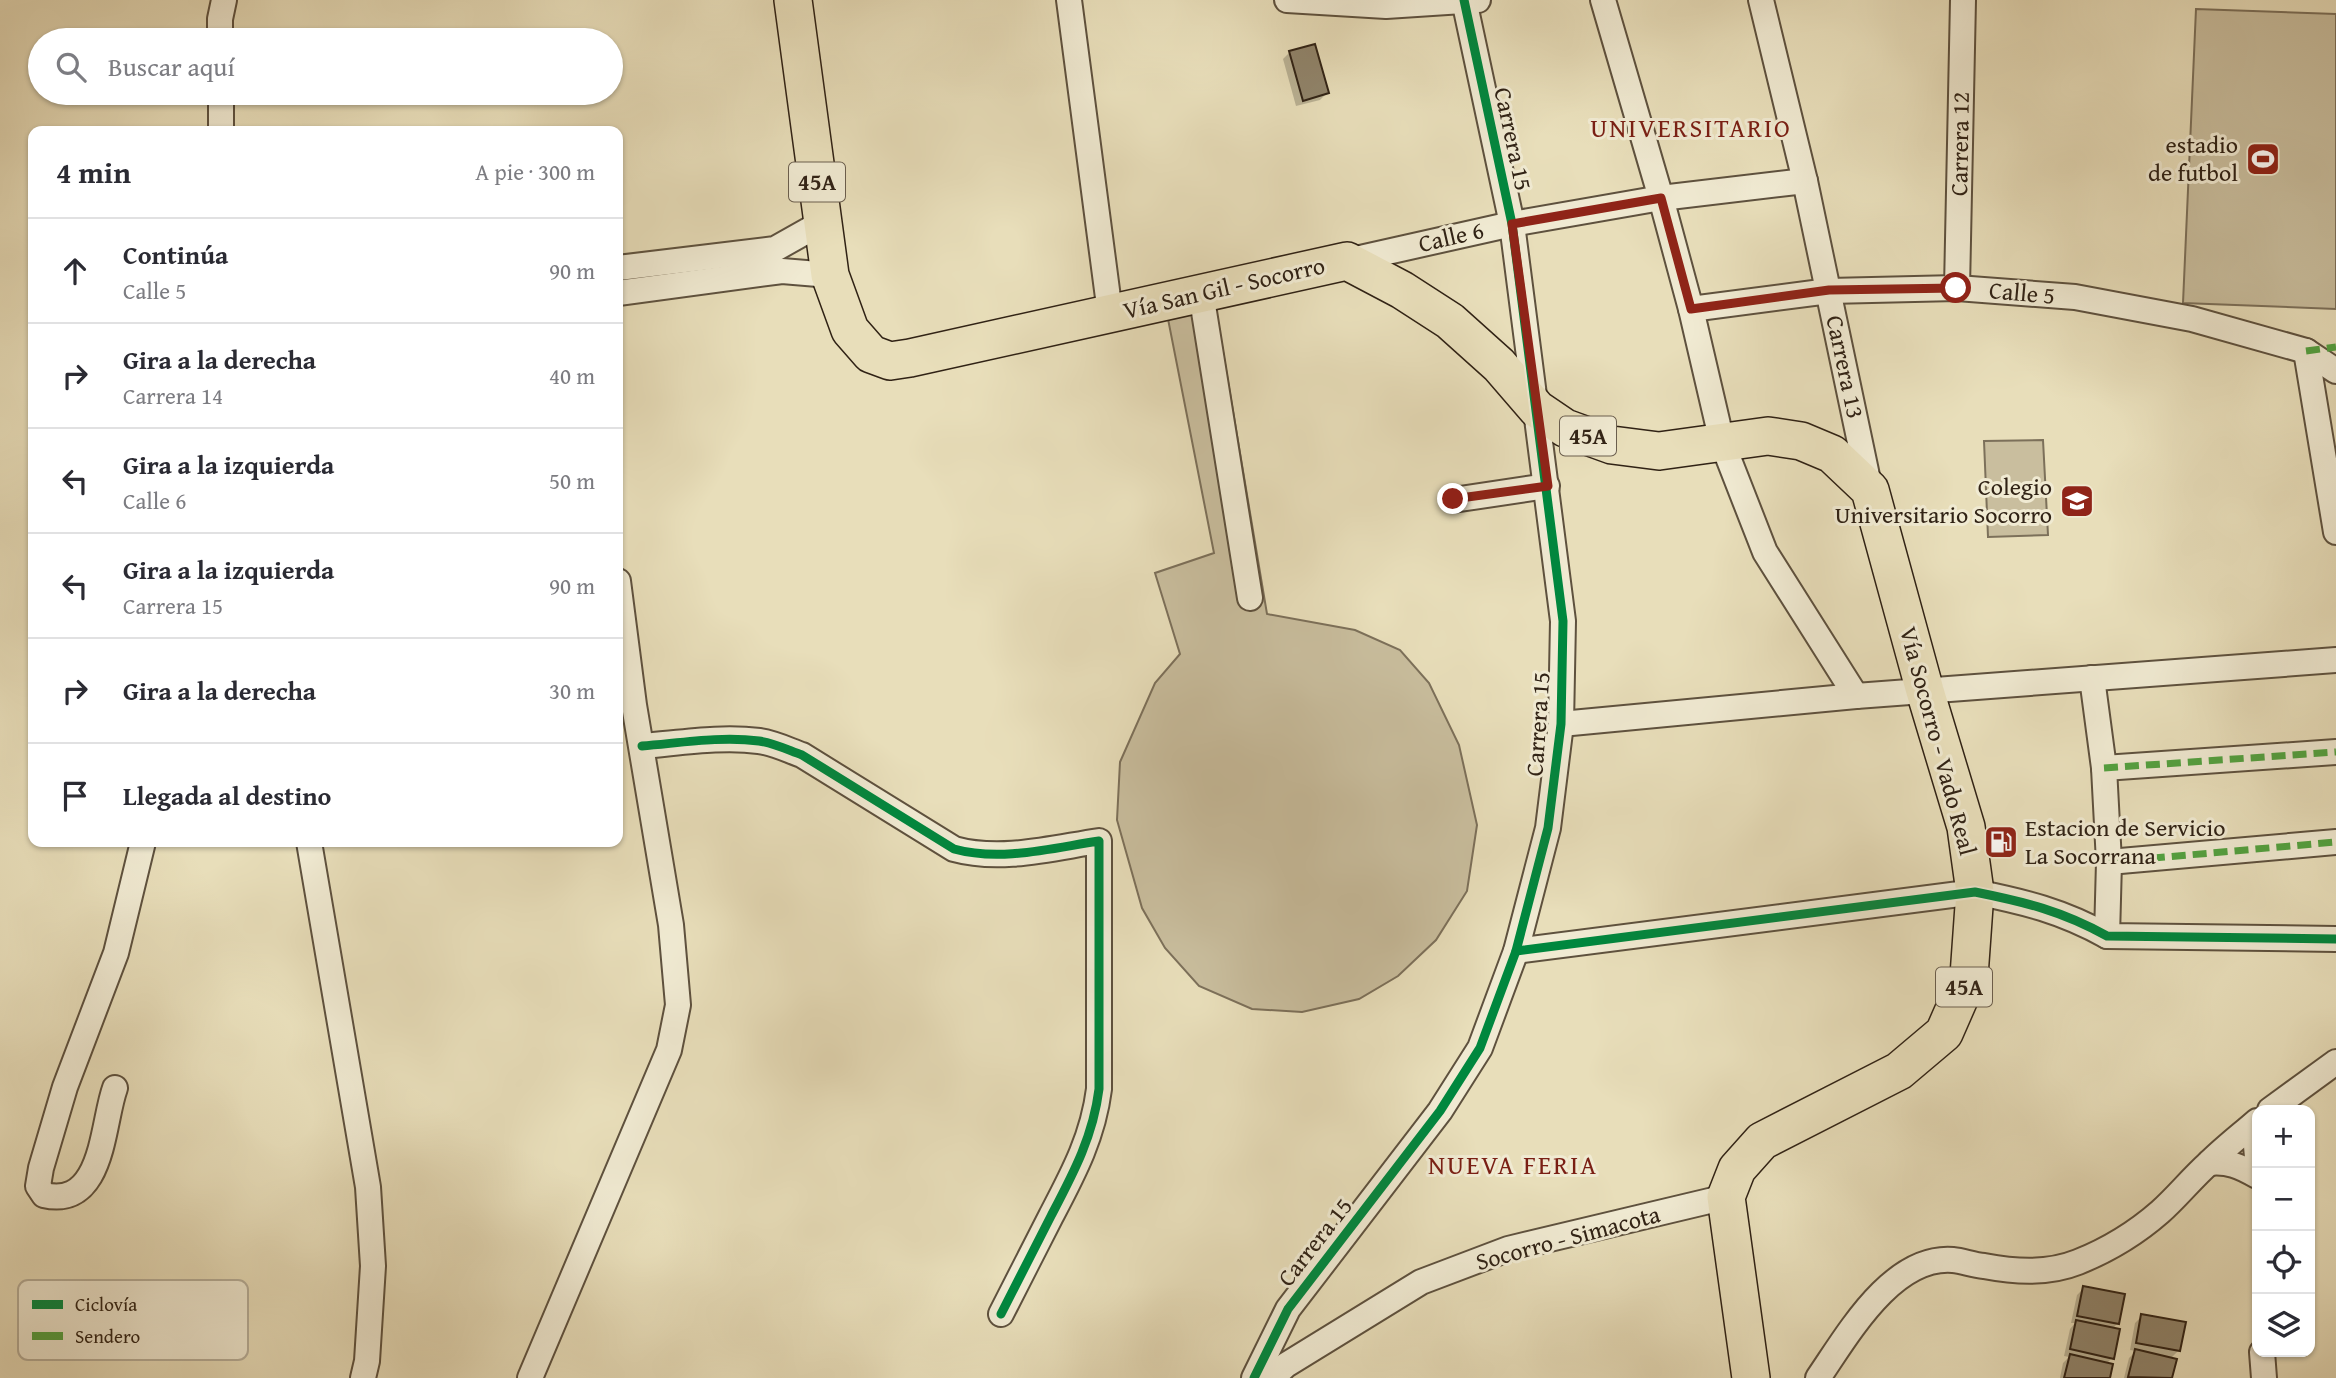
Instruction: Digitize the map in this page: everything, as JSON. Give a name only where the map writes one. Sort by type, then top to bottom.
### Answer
[{"type":"highway","name":"Vía San Gil - Socorro","points":[[793,0],[830,275],[850,330],[871,354],[890,361],[1347,261],[1402,290],[1450,321],[1499,365],[1537,409],[1565,428],[1612,445],[1659,451],[1768,436],[1801,441],[1832,454],[1870,489]]},
{"type":"highway","name":"Vía Socorro - Vado Real","points":[[1726,1197],[1737,1169],[1762,1141],[1899,1071],[1944,1033],[1969,976],[1975,892],[1966,827],[1870,489]]},
{"type":"highway","points":[[1726,1197],[1751,1378]]},
{"type":"street","points":[[220,28],[224,0]]},
{"type":"street","points":[[1069,0],[1110,313]]},
{"type":"street","points":[[1287,0],[1386,6],[1470,1]]},
{"type":"street","points":[[1603,0],[1691,309],[1722,442],[1765,552],[1856,696]]},
{"type":"street","name":"Carrera 13","points":[[1762,0],[1805,181],[1870,489]]},
{"type":"street","name":"Carrera 12","points":[[1956,288],[1963,0]]},
{"type":"street","name":"Carrera 15","points":[[1254,1378],[1288,1309],[1440,1111],[1480,1048],[1517,951],[1548,828],[1561,724],[1563,621],[1548,486],[1512,224],[1470,1]]},
{"type":"street","points":[[221,105],[221,126]]},
{"type":"street","name":"Calle 6","points":[[1347,261],[1512,224],[1661,198],[1805,181]]},
{"type":"street","points":[[623,267],[775,249],[823,222]]},
{"type":"street","points":[[623,292],[782,271],[830,275]]},
{"type":"street","name":"Calle 5","points":[[1691,309],[1829,290],[1956,288],[2075,297],[2192,318],[2306,351],[2336,371]]},
{"type":"street","points":[[1200,293],[1251,598]]},
{"type":"street","points":[[2306,351],[2336,531]]},
{"type":"street","points":[[1453,499],[1548,486]]},
{"type":"street","points":[[530,1378],[669,1050],[678,1005],[671,925],[642,746],[626,706],[623,659]]},
{"type":"street","points":[[1561,724],[1856,696],[2336,660]]},
{"type":"street","points":[[2092,678],[2104,768],[2109,862],[2107,936]]},
{"type":"street","points":[[642,746],[729,740],[760,741],[779,746],[802,755],[954,849],[968,853],[1010,854],[1099,841],[1099,1089],[1096,1112],[1091,1131],[1066,1187],[1001,1314]]},
{"type":"street","points":[[2104,768],[2336,752]]},
{"type":"street","points":[[2109,862],[2336,842]]},
{"type":"street","points":[[115,1088],[97,1164],[84,1185],[73,1193],[60,1197],[44,1195],[38,1186],[41,1168],[65,1087],[116,953],[142,847]]},
{"type":"street","points":[[310,847],[368,1187],[373,1266],[367,1361],[363,1378]]},
{"type":"street","points":[[1517,951],[1975,892],[2031,903],[2082,922],[2107,936],[2336,939]]},
{"type":"street","points":[[2277,1105],[2336,1062]]},
{"type":"street","points":[[1818,1378],[1859,1318],[1886,1288],[1917,1267],[1935,1261],[1952,1260],[2038,1271],[2075,1263],[2099,1253],[2126,1238],[2160,1212],[2208,1163],[2252,1125]]},
{"type":"street","points":[[2208,1163],[2238,1165],[2252,1174]]},
{"type":"street","name":"Socorro - Simacota","points":[[1272,1378],[1286,1366],[1421,1282],[1508,1249],[1726,1197]]},
{"type":"street","points":[[2262,1357],[2264,1378]]},
{"type":"shaded area","name":"estadio de futbol","points":[[2196,9],[2336,14],[2336,309],[2183,303]]},
{"type":"shaded area","points":[[1215,304],[1267,614],[1355,630],[1400,650],[1429,683],[1459,745],[1477,825],[1467,891],[1436,940],[1398,976],[1359,999],[1302,1012],[1252,1009],[1199,986],[1165,948],[1142,908],[1117,820],[1120,762],[1155,683],[1180,654],[1155,573],[1214,553],[1168,319]]},
{"type":"shaded area","points":[[2043,440],[2048,535],[1988,537],[1984,441]]},
{"type":"building","points":[[1315,44],[1329,93],[1303,101],[1289,51]]},
{"type":"building","points":[[2083,1286],[2125,1294],[2119,1324],[2077,1316]]},
{"type":"building","points":[[2141,1314],[2186,1322],[2180,1351],[2136,1343]]},
{"type":"building","points":[[2076,1320],[2120,1329],[2114,1359],[2070,1349]]},
{"type":"building","points":[[2135,1349],[2177,1359],[2172,1378],[2128,1377]]},
{"type":"building","points":[[2070,1354],[2113,1364],[2110,1378],[2064,1378]]},
{"type":"marked path","points":[[2306,351],[2336,347]]},
{"type":"marked path","points":[[2104,768],[2336,752]]},
{"type":"marked path","points":[[2109,862],[2336,842]]},
{"type":"cycle path","points":[[1254,1378],[1288,1309],[1440,1111],[1480,1048],[1516,951],[1548,828],[1561,724],[1563,621],[1512,224],[1464,0]]},
{"type":"cycle path","points":[[642,746],[730,739],[776,745],[802,755],[954,849],[972,853],[1008,854],[1099,841],[1099,1089],[1096,1107],[1074,1170],[1001,1314]]},
{"type":"cycle path","points":[[1516,951],[1975,892],[2043,908],[2107,936],[2336,939]]},
{"type":"place","name":"estadio de futbol","points":[[2263,159]]},
{"type":"place","name":"Colegio Universitario Socorro","points":[[2077,501]]},
{"type":"place","name":"Estacion de Servicio La Socorrana","points":[[2001,842]]},
{"type":"district","name":"UNIVERSITARIO","points":[[1691,128]]},
{"type":"district","name":"NUEVA FERIA","points":[[1513,1165]]},
{"type":"route","points":[[1453,499],[1548,486],[1512,224],[1661,198],[1691,309],[1829,290],[1956,288]]}]
